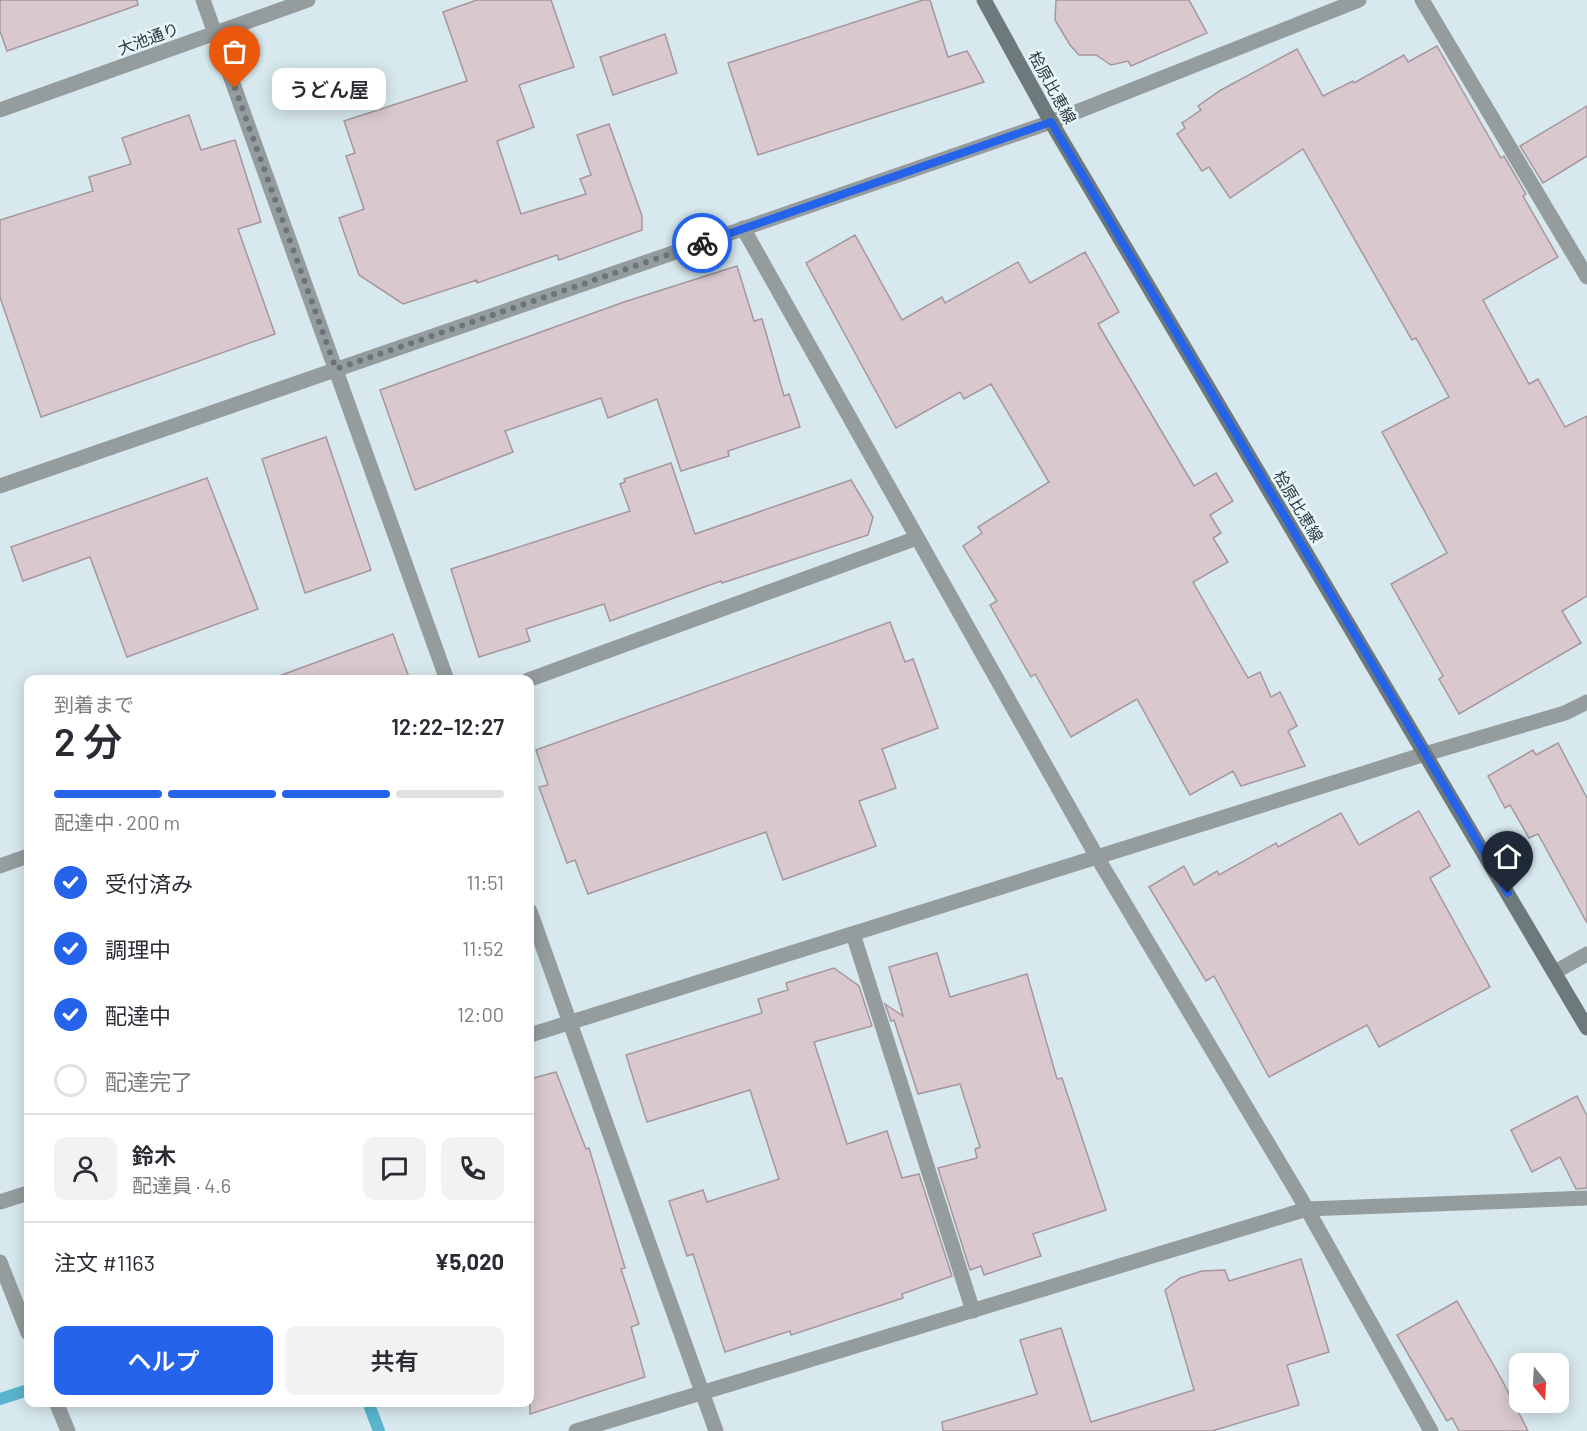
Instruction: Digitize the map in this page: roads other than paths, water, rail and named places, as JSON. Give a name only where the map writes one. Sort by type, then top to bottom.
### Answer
[{"type":"main road","name":"桧原比恵線","points":[[984,0],[1051,122],[1587,1028]]},
{"type":"street","points":[[203,0],[445,675]]},
{"type":"street","name":"大池通り","points":[[0,110],[308,0]]},
{"type":"street","points":[[0,486],[1051,122],[1359,0]]},
{"type":"street","points":[[1422,0],[1587,277]]},
{"type":"street","points":[[743,228],[1097,857],[1307,1209],[1431,1431]]},
{"type":"street","points":[[534,678],[917,538]]},
{"type":"street","points":[[534,1034],[1425,754],[1565,714],[1587,702]]},
{"type":"street","points":[[0,866],[24,857]]},
{"type":"street","points":[[534,922],[716,1431]]},
{"type":"street","points":[[853,934],[973,1311]]},
{"type":"street","points":[[1555,972],[1587,954]]},
{"type":"street","points":[[0,1202],[24,1194]]},
{"type":"street","points":[[576,1431],[1307,1209],[1587,1198]]},
{"type":"street","points":[[0,1262],[24,1323]]},
{"type":"street","points":[[58,1407],[68,1431]]},
{"type":"waterway","points":[[0,1399],[24,1391]]},
{"type":"waterway","points":[[370,1407],[379,1431]]},
{"type":"place","name":"うどん屋","points":[[235,88]]}]
